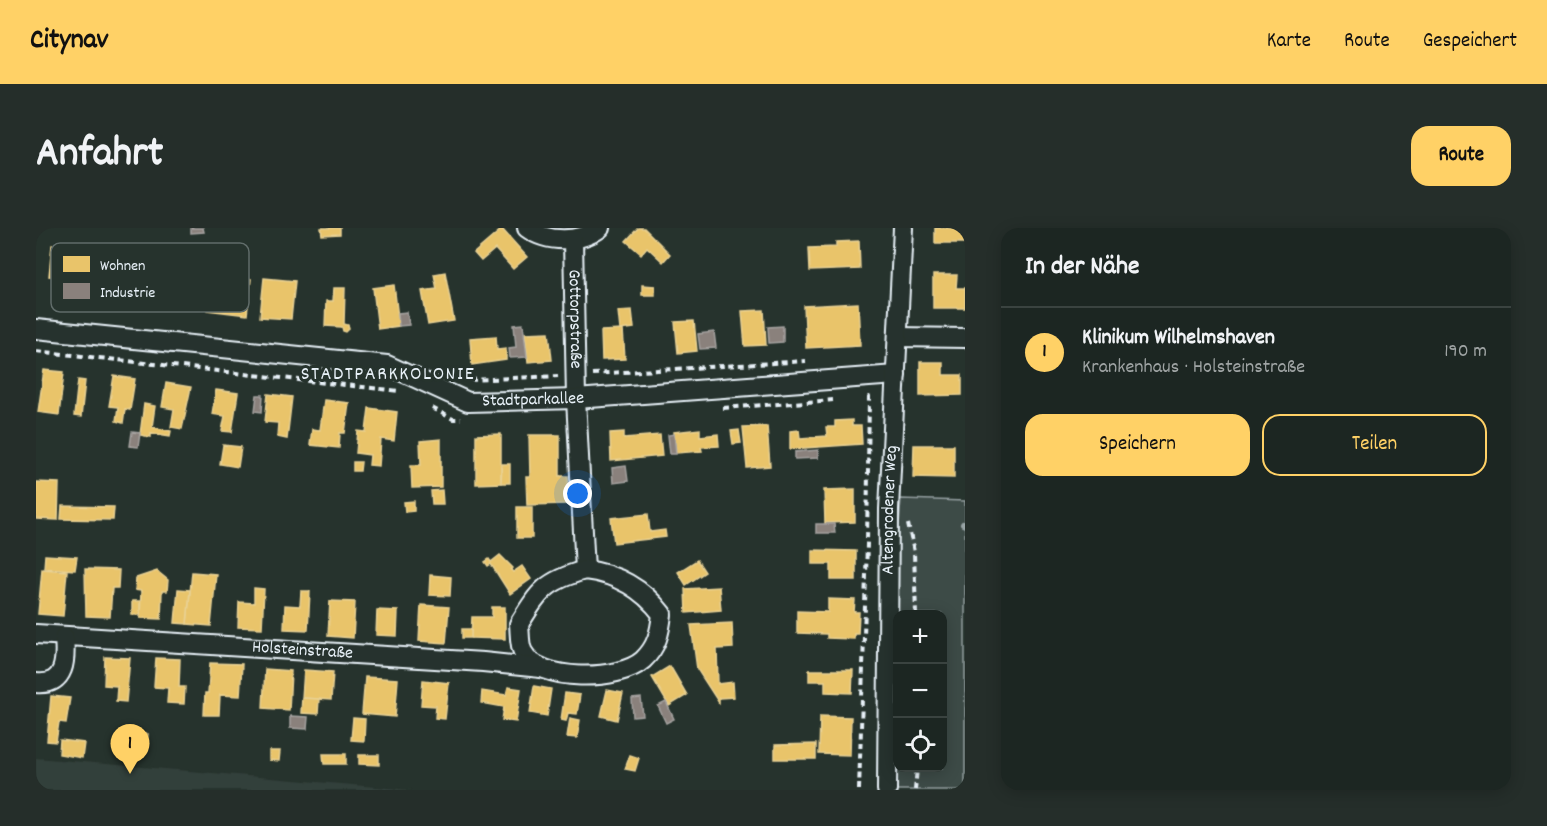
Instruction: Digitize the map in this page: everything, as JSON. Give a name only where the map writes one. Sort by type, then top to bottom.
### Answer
[{"type":"street","points":[[527,228],[551,238],[573,239],[600,228]]},
{"type":"street","name":"Altengrodener Weg","points":[[887,790],[889,509],[903,228]]},
{"type":"street","name":"Gottorpstraße","points":[[573,239],[576,399]]},
{"type":"street","name":"Stadtparkallee","points":[[36,329],[387,365],[468,402],[576,399],[896,375]]},
{"type":"street","points":[[898,337],[965,338]]},
{"type":"street","points":[[541,668],[523,652],[519,624],[536,598],[558,578],[585,570],[576,399]]},
{"type":"street","name":"Holsteinstraße","points":[[36,634],[483,662],[541,668],[571,675],[611,674],[642,661],[658,639],[662,614],[650,597],[606,573],[585,570]]},
{"type":"street","points":[[36,683],[46,684],[61,675],[66,661],[64,637]]},
{"type":"path","points":[[462,377],[472,381],[814,361]]},
{"type":"path","points":[[889,509],[899,513],[909,525],[914,552],[916,610]]},
{"type":"path","points":[[915,790],[917,772]]},
{"type":"shaded area","points":[[901,499],[965,501],[965,790],[895,790],[894,772],[947,772],[947,610],[893,610],[893,756],[888,670]]},
{"type":"shaded area","points":[[36,758],[412,790],[36,790]]},
{"type":"building: Wohnen","points":[[321,228],[340,228],[340,234],[322,235]]},
{"type":"building: Wohnen","points":[[638,228],[644,228],[670,254],[663,262],[647,247],[641,254],[626,241]]},
{"type":"building: Wohnen","points":[[935,228],[965,228],[965,243],[935,243]]},
{"type":"building: Wohnen","points":[[502,229],[527,257],[513,269],[495,249],[481,261],[474,253]]},
{"type":"building: Wohnen","points":[[859,241],[860,269],[810,271],[809,248],[836,247],[836,242]]},
{"type":"building: Wohnen","points":[[445,272],[454,321],[428,325],[422,291],[437,289],[434,274]]},
{"type":"building: Wohnen","points":[[933,275],[957,275],[956,288],[965,288],[965,308],[933,308]]},
{"type":"building: Wohnen","points":[[264,278],[295,281],[291,319],[260,317]]},
{"type":"building: Wohnen","points":[[394,285],[399,326],[378,329],[373,288]]},
{"type":"building: Wohnen","points":[[642,285],[655,286],[655,295],[642,295]]},
{"type":"building: Wohnen","points":[[334,288],[345,288],[344,324],[348,325],[349,329],[346,332],[342,327],[325,326],[326,301],[333,301]]},
{"type":"building: Wohnen","points":[[858,303],[860,345],[806,348],[804,306]]},
{"type":"building: Wohnen","points":[[632,310],[634,328],[620,330],[618,311]]},
{"type":"building: Wohnen","points":[[764,310],[766,345],[745,346],[742,311]]},
{"type":"building: Wohnen","points":[[223,312],[247,312],[247,315]]},
{"type":"building: Wohnen","points":[[694,321],[697,351],[678,353],[675,322]]},
{"type":"building: Wohnen","points":[[623,330],[625,359],[602,360],[601,331]]},
{"type":"building: Wohnen","points":[[549,332],[552,360],[528,362],[525,333]]},
{"type":"building: Wohnen","points":[[496,336],[497,349],[506,348],[506,360],[472,365],[470,338]]},
{"type":"building: Wohnen","points":[[920,362],[943,362],[943,375],[962,375],[962,395],[920,396]]},
{"type":"building: Wohnen","points":[[44,370],[64,372],[59,415],[38,412]]},
{"type":"building: Wohnen","points":[[114,376],[135,379],[130,410],[125,409],[123,423],[116,421],[118,407],[109,406]]},
{"type":"building: Wohnen","points":[[78,380],[85,381],[81,417],[74,416]]},
{"type":"building: Wohnen","points":[[166,383],[191,387],[182,429],[171,427],[174,409],[162,407]]},
{"type":"building: Wohnen","points":[[216,390],[238,393],[232,432],[222,431],[225,416],[212,414]]},
{"type":"building: Wohnen","points":[[268,394],[292,397],[287,439],[277,437],[278,423],[265,422]]},
{"type":"building: Wohnen","points":[[324,400],[349,403],[345,433],[340,433],[339,448],[310,445],[312,429],[320,430]]},
{"type":"building: Wohnen","points":[[144,404],[155,406],[152,427],[171,431],[170,436],[151,433],[151,437],[140,435]]},
{"type":"building: Wohnen","points":[[369,408],[397,412],[394,441],[381,439],[379,466],[369,465],[370,455],[356,453],[358,431],[366,432]]},
{"type":"building: Wohnen","points":[[852,420],[852,426],[861,426],[862,444],[790,449],[790,431],[799,430],[800,438],[827,436],[826,427],[835,427],[835,421]]},
{"type":"building: Wohnen","points":[[767,426],[770,466],[747,468],[743,427]]},
{"type":"building: Wohnen","points":[[700,429],[700,436],[718,434],[719,446],[701,447],[702,451],[676,453],[674,432]]},
{"type":"building: Wohnen","points":[[739,430],[741,443],[733,444],[731,431]]},
{"type":"building: Wohnen","points":[[624,432],[624,438],[660,435],[662,456],[611,461],[610,433]]},
{"type":"building: Wohnen","points":[[501,434],[501,483],[476,484],[476,435]]},
{"type":"building: Wohnen","points":[[529,435],[560,435],[560,476],[568,476],[569,504],[527,505],[526,477],[530,477]]},
{"type":"building: Wohnen","points":[[441,439],[441,487],[412,488],[411,465],[421,465],[420,441]]},
{"type":"building: Wohnen","points":[[223,445],[241,447],[238,467],[220,464]]},
{"type":"building: Wohnen","points":[[914,445],[954,445],[954,478],[913,477]]},
{"type":"building: Wohnen","points":[[353,462],[361,462],[360,471],[353,471]]},
{"type":"building: Wohnen","points":[[502,464],[510,464],[510,483],[501,483]]},
{"type":"building: Wohnen","points":[[36,482],[59,483],[58,520],[36,519]]},
{"type":"building: Wohnen","points":[[855,489],[855,522],[825,523],[824,490]]},
{"type":"building: Wohnen","points":[[442,490],[443,504],[432,504],[431,491]]},
{"type":"building: Wohnen","points":[[414,501],[414,511],[405,512],[404,502]]},
{"type":"building: Wohnen","points":[[62,506],[114,507],[113,520],[61,519]]},
{"type":"building: Wohnen","points":[[517,507],[532,507],[532,538],[517,538]]},
{"type":"building: Wohnen","points":[[648,514],[650,532],[665,530],[666,537],[614,543],[611,518]]},
{"type":"building: Wohnen","points":[[812,550],[856,551],[856,580],[831,580],[831,564],[812,564]]},
{"type":"building: Wohnen","points":[[45,555],[77,557],[75,570],[44,568]]},
{"type":"building: Wohnen","points":[[500,555],[513,568],[511,570],[513,572],[522,566],[531,579],[510,594],[491,564],[488,566],[485,562],[489,559],[491,562]]},
{"type":"building: Wohnen","points":[[697,560],[705,572],[686,585],[678,572]]},
{"type":"building: Wohnen","points":[[42,569],[67,571],[63,616],[38,614]]},
{"type":"building: Wohnen","points":[[85,569],[119,570],[118,588],[112,588],[110,617],[86,616]]},
{"type":"building: Wohnen","points":[[157,571],[168,580],[167,591],[162,591],[161,619],[140,618],[141,591],[135,590],[136,578]]},
{"type":"building: Wohnen","points":[[192,572],[216,574],[211,626],[187,624]]},
{"type":"building: Wohnen","points":[[430,575],[451,577],[450,596],[429,595]]},
{"type":"building: Wohnen","points":[[719,587],[721,610],[686,613],[685,589]]},
{"type":"building: Wohnen","points":[[254,588],[264,589],[262,628],[238,627],[239,602],[254,603]]},
{"type":"building: Wohnen","points":[[178,589],[190,590],[187,624],[175,623]]},
{"type":"building: Wohnen","points":[[301,591],[310,591],[308,630],[284,629],[285,605],[300,606]]},
{"type":"building: Wohnen","points":[[828,599],[855,600],[854,612],[859,612],[858,634],[854,634],[854,639],[827,638],[827,634],[797,633],[797,611],[828,612]]},
{"type":"building: Wohnen","points":[[132,601],[140,601],[140,615],[132,615]]},
{"type":"building: Wohnen","points":[[330,601],[355,602],[353,638],[328,636]]},
{"type":"building: Wohnen","points":[[421,605],[449,607],[446,643],[419,641]]},
{"type":"building: Wohnen","points":[[492,607],[505,607],[505,639],[471,638],[472,617],[492,617]]},
{"type":"building: Wohnen","points":[[377,610],[398,611],[397,636],[376,635]]},
{"type":"building: Wohnen","points":[[732,623],[733,648],[717,649],[718,684],[733,682],[734,697],[719,698],[719,703],[697,669],[691,625]]},
{"type":"building: Wohnen","points":[[462,629],[471,629],[471,638],[462,638]]},
{"type":"building: Wohnen","points":[[105,657],[130,658],[126,702],[116,701],[117,686],[104,685]]},
{"type":"building: Wohnen","points":[[156,658],[180,659],[179,687],[185,687],[184,704],[167,703],[168,688],[154,687]]},
{"type":"building: Wohnen","points":[[210,663],[242,664],[240,696],[220,695],[219,715],[204,715]]},
{"type":"building: Wohnen","points":[[670,666],[687,695],[669,706],[652,677]]},
{"type":"building: Wohnen","points":[[265,669],[291,671],[289,710],[263,708]]},
{"type":"building: Wohnen","points":[[304,670],[333,672],[331,700],[302,698]]},
{"type":"building: Wohnen","points":[[809,670],[853,670],[852,693],[825,692],[825,681],[809,681]]},
{"type":"building: Wohnen","points":[[365,677],[398,679],[395,717],[362,714]]},
{"type":"building: Wohnen","points":[[423,680],[449,683],[445,719],[435,718],[436,706],[421,705]]},
{"type":"building: Wohnen","points":[[534,686],[551,689],[547,716],[530,713]]},
{"type":"building: Wohnen","points":[[508,687],[521,689],[516,722],[502,720],[504,707],[481,703],[482,691],[506,695]]},
{"type":"building: Wohnen","points":[[607,690],[623,693],[617,720],[601,716]]},
{"type":"building: Wohnen","points":[[565,693],[580,695],[577,714],[568,713],[566,721],[561,720]]},
{"type":"building: Wohnen","points":[[51,696],[70,698],[66,723],[59,722],[56,742],[47,741]]},
{"type":"building: Wohnen","points":[[302,698],[319,699],[318,714],[301,713]]},
{"type":"building: Wohnen","points":[[820,716],[851,717],[850,755],[819,754]]},
{"type":"building: Wohnen","points":[[353,718],[365,719],[364,741],[351,740]]},
{"type":"building: Wohnen","points":[[570,718],[580,720],[577,738],[567,737]]},
{"type":"building: Wohnen","points":[[126,733],[148,734],[147,752],[125,750]]},
{"type":"building: Wohnen","points":[[60,740],[84,743],[82,758],[59,754]]},
{"type":"building: Wohnen","points":[[816,744],[816,759],[775,759],[775,745]]},
{"type":"building: Wohnen","points":[[269,751],[280,751],[279,761],[269,760]]},
{"type":"building: Wohnen","points":[[323,754],[346,754],[346,764],[324,764]]},
{"type":"building: Wohnen","points":[[359,755],[379,755],[379,765],[359,764]]},
{"type":"building: Wohnen","points":[[630,755],[639,758],[635,771],[625,769]]},
{"type":"building: Industrie","points":[[191,228],[203,228],[204,232],[191,233]]},
{"type":"building: Industrie","points":[[407,312],[409,325],[399,326],[398,313]]},
{"type":"building: Industrie","points":[[523,324],[527,357],[510,358],[509,348],[516,347],[514,325]]},
{"type":"building: Industrie","points":[[783,326],[783,342],[769,343],[768,327]]},
{"type":"building: Industrie","points":[[714,332],[716,348],[700,349],[698,334]]},
{"type":"building: Industrie","points":[[257,395],[263,395],[262,412],[255,411]]},
{"type":"building: Industrie","points":[[132,432],[140,433],[138,447],[130,446]]},
{"type":"building: Industrie","points":[[674,434],[676,454],[670,454],[668,435]]},
{"type":"building: Industrie","points":[[818,450],[818,458],[795,459],[795,452]]},
{"type":"building: Industrie","points":[[626,466],[628,481],[613,483],[612,468]]},
{"type":"building: Industrie","points":[[816,524],[834,524],[835,533],[816,533]]},
{"type":"building: Industrie","points":[[641,698],[643,716],[633,717],[632,699]]},
{"type":"building: Industrie","points":[[666,702],[674,719],[666,723],[658,706]]},
{"type":"building: Industrie","points":[[290,716],[308,717],[307,729],[290,728]]},
{"type":"place","name":"Klinikum Wilhelmshaven","points":[[130,774]]},
{"type":"district","name":"STADTPARKKOLONIE","points":[[388,375]]}]
